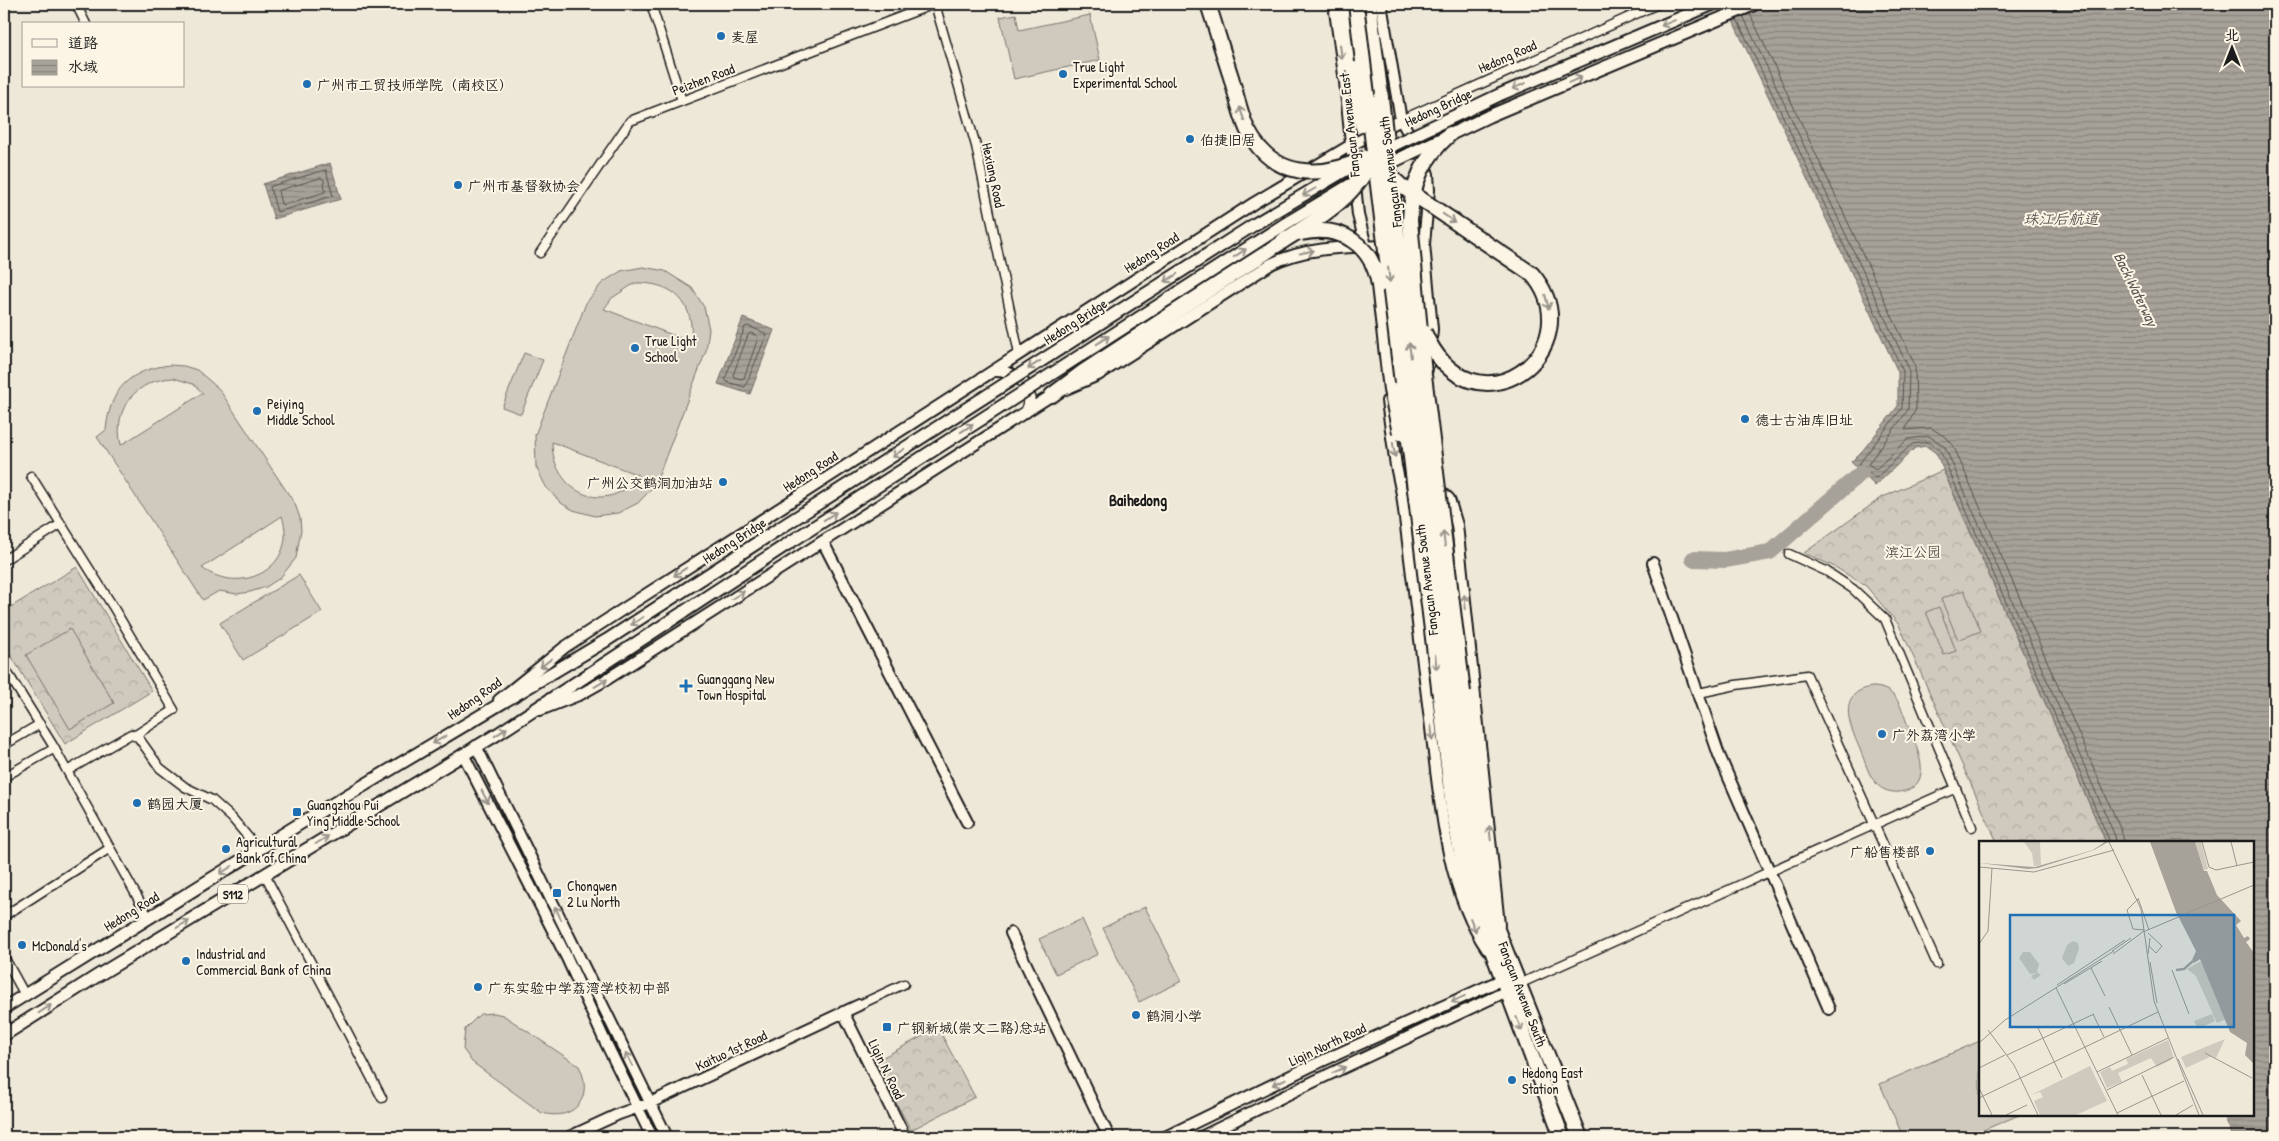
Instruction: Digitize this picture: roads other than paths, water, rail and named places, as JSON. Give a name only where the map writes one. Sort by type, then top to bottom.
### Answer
[{"type":"highway","points":[[1208,4],[1247,127],[1254,140],[1265,152],[1286,166],[1315,173],[1338,169],[1366,158]]},
{"type":"highway","points":[[1345,4],[1364,131],[1379,191]]},
{"type":"highway","name":"Fangcun Avenue East","points":[[1356,4],[1373,135]]},
{"type":"highway","points":[[1052,395],[1156,323],[1337,206],[1350,193],[1363,176],[1378,144],[1381,127],[1381,98],[1369,4]]},
{"type":"highway","name":"Fangcun Avenue South","points":[[1381,98],[1451,694],[1474,864],[1485,899],[1500,934],[1509,984],[1562,1137]]},
{"type":"highway","points":[[1450,134],[1427,158],[1417,180],[1411,204],[1410,230],[1451,694]]},
{"type":"highway","points":[[1373,135],[1379,191]]},
{"type":"highway","points":[[1373,135],[1380,164],[1394,181],[1532,274],[1545,295],[1550,321],[1542,349],[1525,369],[1502,382],[1485,383],[1460,376],[1447,367],[1432,349],[1418,320]]},
{"type":"highway","name":"Fangcun Avenue South","points":[[1379,191],[1417,504],[1451,694],[1463,867],[1470,895],[1482,920],[1496,962],[1509,984],[1580,1137]]},
{"type":"highway","points":[[1283,241],[1306,232],[1320,230],[1334,232],[1360,246],[1374,266],[1379,285],[1394,406],[1417,504]]},
{"type":"main road","name":"Hedong Bridge","points":[[481,714],[607,640],[1247,229],[1366,158],[1499,95],[1713,4]]},
{"type":"main road","points":[[524,716],[1284,224],[1375,170],[1450,134],[1754,4]]},
{"type":"main road","name":"Hedong Road","points":[[4,1008],[258,849],[481,714]]},
{"type":"main road","name":"S112","points":[[4,1035],[97,976],[524,716]]},
{"type":"street","points":[[76,4],[85,22]]},
{"type":"street","points":[[651,4],[682,101]]},
{"type":"street","name":"Peizhen Road","points":[[540,253],[630,121],[935,4]]},
{"type":"street","name":"Hexiang Road","points":[[935,4],[976,146],[1019,354]]},
{"type":"street","name":"Fangcun Avenue East","points":[[1334,4],[1345,82],[1358,215],[1366,246]]},
{"type":"street","points":[[524,716],[581,694],[604,681],[1052,395],[1098,375],[1271,264],[1287,257],[1316,250],[1424,244],[1429,190],[1428,174],[1422,157],[1401,120],[1381,4]]},
{"type":"street","name":"Hedong Road","points":[[481,714],[565,648],[628,606],[1254,203],[1351,145],[1401,120],[1658,4]]},
{"type":"street","name":"Fangcun Avenue South","points":[[1424,244],[1432,316],[1431,343],[1428,366],[1413,399],[1412,410],[1420,471],[1428,482],[1449,499],[1456,525],[1500,934]]},
{"type":"street","name":"Fangcun Avenue South","points":[[1366,246],[1371,266],[1393,444],[1402,494],[1447,841],[1459,891],[1476,933],[1496,962]]},
{"type":"street","points":[[994,371],[1009,372],[1024,382],[1030,395],[1026,412]]},
{"type":"street","points":[[31,476],[174,710],[134,736]]},
{"type":"street","points":[[1402,494],[1411,483],[1428,482]]},
{"type":"street","points":[[4,560],[61,524]]},
{"type":"street","points":[[823,542],[967,822]]},
{"type":"street","points":[[1789,554],[1826,571],[1853,589],[1885,619],[1972,828]]},
{"type":"street","points":[[1653,563],[1719,755],[1829,1010]]},
{"type":"street","points":[[4,667],[54,748],[149,918]]},
{"type":"street","points":[[1699,693],[1736,684],[1807,675],[1937,964]]},
{"type":"street","points":[[4,745],[40,724]]},
{"type":"street","points":[[67,771],[130,734],[138,737],[160,768],[185,787],[212,800],[232,818],[258,849]]},
{"type":"street","points":[[476,746],[667,1137]]},
{"type":"street","points":[[4,777],[54,748]]},
{"type":"street","points":[[463,754],[567,958],[652,1137]]},
{"type":"street","points":[[1509,984],[1956,788]]},
{"type":"street","points":[[4,916],[110,848]]},
{"type":"street","points":[[265,875],[382,1098]]},
{"type":"street","points":[[1011,933],[1109,1137]]},
{"type":"street","points":[[4,957],[24,995]]},
{"type":"street","name":"Kaituo 1st Road","points":[[569,1137],[619,1114],[650,1103],[904,984]]},
{"type":"street","name":"Liqin North Road","points":[[1165,1137],[1318,1063],[1509,984]]},
{"type":"street","name":"Liqin North Road","points":[[1201,1137],[1509,984]]},
{"type":"street","name":"Liqin N. Road","points":[[843,1012],[905,1137]]},
{"type":"water","name":"珠江后航道","points":[[1725,4],[2275,4],[2275,1137],[2233,1137],[2224,1116],[2254,1116],[2254,841],[2106,841],[1936,453],[1926,446],[1915,448],[1875,486],[1851,462],[1898,406],[1898,372]]},
{"type":"water","points":[[330,163],[341,199],[274,219],[263,184]]},
{"type":"water","points":[[743,318],[774,330],[750,394],[718,384]]},
{"type":"waterway","points":[[1693,559],[1725,560],[1770,552],[1861,473]]},
{"type":"place","name":"麦屋","points":[[721,36]]},
{"type":"place","name":"True Light Experimental School","points":[[1063,74]]},
{"type":"place","name":"广州市工贸技师学院（南校区）","points":[[307,84]]},
{"type":"place","name":"伯捷旧居","points":[[1190,139]]},
{"type":"place","name":"广州市基督教协会","points":[[458,185]]},
{"type":"place","name":"True Light School","points":[[635,348]]},
{"type":"place","name":"Peiying Middle School","points":[[257,411]]},
{"type":"place","name":"德士古油库旧址","points":[[1745,419]]},
{"type":"place","name":"广州公交鹤洞加油站","points":[[723,482]]},
{"type":"place","name":"Guanggang New Town Hospital","points":[[686,686]]},
{"type":"place","name":"广外荔湾小学","points":[[1882,734]]},
{"type":"place","name":"鹤园大厦","points":[[137,803]]},
{"type":"place","name":"Guangzhou Pui Ying Middle School","points":[[297,812]]},
{"type":"place","name":"Agricultural Bank of China","points":[[226,849]]},
{"type":"place","name":"广船售楼部","points":[[1930,851]]},
{"type":"place","name":"Chongwen 2 Lu North","points":[[557,893]]},
{"type":"place","name":"McDonald's","points":[[22,945]]},
{"type":"place","name":"Industrial and Commercial Bank of China","points":[[186,961]]},
{"type":"place","name":"广东实验中学荔湾学校初中部","points":[[478,987]]},
{"type":"place","name":"鹤洞小学","points":[[1136,1015]]},
{"type":"place","name":"广钢新城(崇文二路)总站","points":[[887,1027]]},
{"type":"place","name":"Hedong East Station","points":[[1512,1080]]},
{"type":"district","name":"Baihedong","points":[[1138,500]]},
{"type":"water label","name":"Back Waterway","points":[[2136,289]]},
{"type":"park label","name":"滨江公园","points":[[1913,551]]}]
